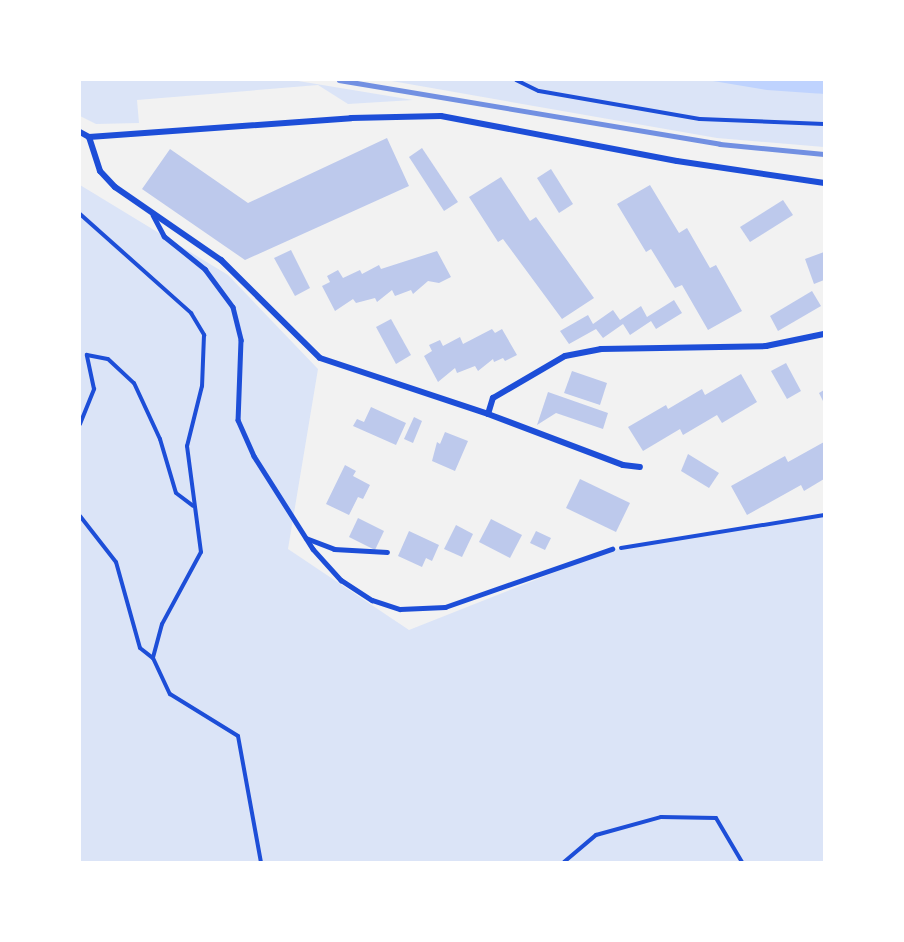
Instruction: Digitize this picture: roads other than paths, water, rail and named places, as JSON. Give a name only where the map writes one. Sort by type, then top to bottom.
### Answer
[{"type":"street","points":[[80,132],[89,136],[351,118],[441,116],[677,161],[825,183]]},
{"type":"street","points":[[89,136],[100,171],[115,187],[221,260],[320,358],[488,414],[622,465],[640,467]]},
{"type":"street","points":[[488,414],[493,398],[566,356],[601,349],[766,346],[825,334]]},
{"type":"lane","points":[[152,212],[164,236],[205,269],[233,307],[241,340],[238,420],[254,456],[306,538],[341,580],[372,600],[400,609],[445,607],[612,549]]},
{"type":"lane","points":[[306,538],[334,549],[387,552]]},
{"type":"water","points":[[707,80],[824,80],[824,94],[767,90]]},
{"type":"railway","points":[[339,80],[720,144],[824,154]]}]
